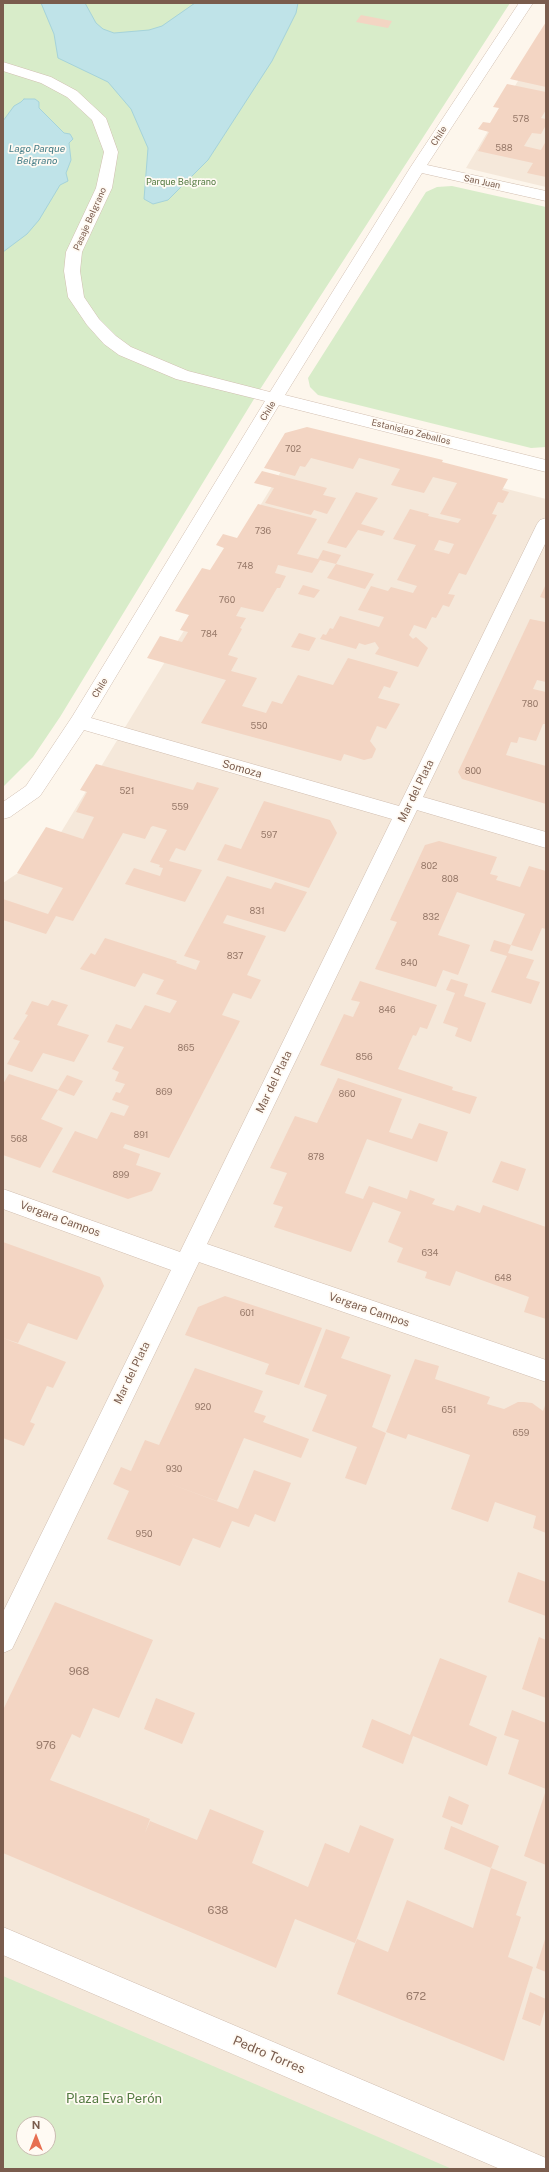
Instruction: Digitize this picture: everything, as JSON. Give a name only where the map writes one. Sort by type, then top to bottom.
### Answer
[{"type":"street","name":"Chile","points":[[3,812],[33,791],[79,722],[275,398],[418,168],[526,3]]},
{"type":"street","name":"Pasaje Belgrano","points":[[3,66],[46,80],[72,94],[99,118],[111,152],[104,188],[74,252],[72,271],[76,297],[93,322],[110,340],[125,351],[182,376],[275,398]]},
{"type":"street","name":"San Juan","points":[[418,168],[546,196]]},
{"type":"street","name":"Estanislao Zeballos","points":[[275,398],[546,466]]},
{"type":"street","name":"Mar del Plata","points":[[3,1640],[188,1257],[546,524]]},
{"type":"street","name":"Somoza","points":[[79,722],[408,808],[546,840]]},
{"type":"street","name":"Vergara Campos","points":[[3,1199],[546,1371]]},
{"type":"street","name":"Pedro Torres","points":[[3,1941],[534,2169]]},
{"type":"shaded area","points":[[546,34],[546,187],[466,168]]},
{"type":"shaded area","points":[[302,437],[546,499],[546,2169],[3,2169],[3,883],[49,852]]},
{"type":"green space","name":"Parque Belgrano","points":[[3,3],[510,3],[257,394],[60,717],[33,757],[3,787]]},
{"type":"green space","points":[[452,186],[546,207],[546,447],[531,448],[318,395],[310,387],[308,378],[426,192],[437,187]]},
{"type":"green space","name":"Plaza Eva Perón","points":[[3,1976],[339,2120],[452,2169],[3,2169]]},
{"type":"water","points":[[41,3],[85,3],[96,23],[103,29],[114,33],[149,30],[162,26],[195,3],[298,3],[296,13],[272,61],[208,160],[168,200],[153,204],[144,199],[148,148],[131,109],[108,82],[58,58],[54,34]]},
{"type":"water","name":"Lago Parque Belgrano","points":[[24,99],[35,99],[39,102],[39,108],[64,133],[70,134],[73,139],[69,143],[71,160],[66,173],[68,181],[60,185],[39,220],[27,234],[3,252],[3,121],[14,106]]},
{"type":"building","points":[[361,15],[392,21],[388,28],[356,22]]},
{"type":"building","points":[[546,22],[546,87],[510,79],[537,36]]},
{"type":"building","points":[[507,84],[546,92],[546,110],[541,118],[546,119],[546,125],[541,134],[532,133],[524,146],[541,150],[546,141],[546,177],[527,173],[533,163],[478,151],[489,132],[478,129],[483,122],[490,123],[499,108],[493,107]]},
{"type":"building","points":[[307,427],[443,460],[442,462],[508,479],[502,490],[509,492],[503,503],[498,502],[492,514],[497,515],[466,575],[459,573],[448,594],[455,595],[449,607],[443,605],[436,618],[432,617],[426,629],[414,625],[409,635],[413,639],[416,637],[428,648],[418,667],[375,654],[379,648],[375,642],[365,645],[359,643],[356,649],[320,639],[323,634],[326,635],[330,628],[333,629],[340,616],[379,627],[384,617],[358,610],[371,586],[388,591],[391,587],[413,593],[417,586],[397,580],[416,545],[393,539],[410,509],[429,514],[428,516],[458,523],[461,519],[440,514],[457,483],[433,477],[424,493],[391,485],[400,469],[359,458],[353,469],[311,458],[305,467],[300,466],[295,476],[264,468],[285,433]],"holes":[[[439,540],[454,544],[449,554],[434,550]]]},
{"type":"building","points":[[262,471],[327,488],[323,495],[336,498],[327,514],[314,510],[311,515],[265,503],[274,488],[254,483]]},
{"type":"building","points":[[356,492],[378,498],[361,524],[385,531],[382,536],[358,530],[346,548],[327,543]]},
{"type":"building","points":[[258,504],[317,519],[297,554],[318,559],[323,550],[341,555],[336,564],[320,560],[312,573],[278,565],[275,573],[286,576],[280,588],[277,588],[263,612],[241,607],[236,616],[246,618],[240,628],[242,629],[228,655],[238,658],[231,671],[257,678],[242,706],[266,713],[272,701],[282,704],[298,675],[333,685],[348,658],[398,672],[390,688],[384,686],[378,698],[400,704],[386,729],[377,726],[370,741],[376,749],[372,758],[364,760],[344,754],[341,761],[201,723],[226,680],[147,658],[160,636],[182,642],[188,632],[180,630],[189,615],[175,611],[202,568],[210,570],[224,548],[216,545],[223,534],[237,538]]},
{"type":"building","points":[[336,564],[374,574],[365,589],[327,578]]},
{"type":"building","points":[[546,584],[546,599],[540,597]]},
{"type":"building","points":[[303,585],[320,590],[314,598],[298,594]]},
{"type":"building","points":[[530,619],[545,622],[546,619],[546,682],[537,680],[533,689],[546,692],[546,724],[543,724],[536,741],[519,737],[517,743],[511,742],[506,755],[546,766],[546,804],[462,779],[458,772]]},
{"type":"building","points":[[299,633],[316,638],[309,651],[291,647]]},
{"type":"building","points":[[96,764],[193,790],[197,782],[219,788],[185,851],[176,848],[169,861],[202,870],[185,902],[125,884],[134,868],[160,876],[163,868],[159,867],[160,865],[150,862],[167,830],[153,826],[145,839],[123,833],[73,921],[56,916],[46,934],[3,920],[3,899],[48,914],[63,888],[17,873],[46,827],[83,839],[94,817],[76,812],[87,792],[80,790]]},
{"type":"building","points":[[264,801],[330,820],[337,833],[309,888],[217,860],[225,844],[241,849]]},
{"type":"building","points":[[439,841],[497,857],[490,874],[498,876],[496,880],[520,887],[529,866],[546,871],[546,929],[542,928],[532,951],[511,945],[525,914],[457,892],[438,935],[470,945],[458,975],[443,970],[436,987],[375,969],[397,922],[390,920],[425,845]]},
{"type":"building","points":[[227,876],[271,889],[275,882],[307,892],[285,932],[227,915],[223,923],[266,936],[247,975],[261,980],[251,999],[233,993],[222,1015],[240,1021],[169,1158],[125,1144],[123,1148],[140,1154],[136,1165],[161,1173],[152,1191],[128,1199],[52,1172],[75,1131],[97,1139],[111,1112],[124,1116],[129,1106],[112,1100],[116,1092],[120,1093],[125,1084],[115,1081],[119,1072],[112,1069],[124,1047],[107,1042],[116,1024],[131,1029],[145,1005],[170,1013],[177,1001],[156,994],[164,980],[143,973],[135,987],[80,969],[91,953],[95,955],[105,938],[177,961],[176,963],[196,970],[200,961],[184,956]]},
{"type":"building","points":[[494,940],[511,945],[508,953],[534,960],[526,978],[540,982],[531,1004],[491,992],[507,956],[490,951]]},
{"type":"building","points":[[451,979],[468,984],[464,996],[486,1003],[471,1042],[455,1036],[458,1028],[443,1023],[455,993],[446,990]]},
{"type":"building","points":[[360,981],[437,1005],[427,1029],[420,1027],[416,1036],[413,1035],[398,1069],[453,1087],[452,1090],[477,1097],[470,1114],[320,1065],[344,1014],[353,1017],[360,1002],[351,1000]]},
{"type":"building","points":[[52,1000],[68,1005],[57,1025],[89,1035],[74,1062],[43,1053],[32,1072],[7,1064],[20,1041],[13,1039],[28,1015],[25,1014],[32,1001],[48,1006]]},
{"type":"building","points":[[9,1074],[58,1090],[41,1119],[63,1128],[40,1168],[3,1155],[3,1084]]},
{"type":"building","points":[[67,1075],[83,1081],[74,1096],[58,1090]]},
{"type":"building","points":[[338,1078],[402,1099],[389,1132],[412,1139],[419,1123],[448,1132],[437,1162],[367,1139],[345,1193],[363,1199],[369,1186],[407,1199],[410,1190],[435,1199],[432,1204],[454,1211],[457,1205],[480,1213],[483,1205],[546,1227],[546,1319],[524,1312],[529,1297],[456,1271],[450,1286],[425,1278],[427,1272],[397,1262],[403,1248],[388,1242],[401,1212],[373,1202],[351,1252],[274,1227],[283,1207],[273,1204],[287,1173],[270,1168],[295,1116],[317,1123]]},
{"type":"building","points":[[501,1161],[526,1169],[518,1191],[492,1182]]},
{"type":"building","points":[[3,1242],[100,1277],[104,1286],[77,1340],[28,1323],[18,1343],[3,1338]]},
{"type":"building","points":[[225,1296],[322,1328],[299,1385],[265,1374],[269,1364],[185,1335],[198,1307]]},
{"type":"building","points":[[326,1329],[350,1337],[341,1358],[391,1375],[372,1427],[386,1433],[366,1485],[345,1478],[357,1447],[312,1431],[327,1395],[304,1387]]},
{"type":"building","points":[[3,1338],[66,1362],[53,1388],[47,1386],[30,1422],[35,1424],[24,1446],[3,1438]]},
{"type":"building","points":[[415,1359],[439,1366],[435,1379],[490,1397],[487,1404],[504,1409],[518,1402],[532,1403],[543,1411],[546,1403],[546,1533],[533,1528],[536,1516],[495,1502],[488,1522],[451,1509],[470,1455],[408,1434],[406,1439],[386,1432]]},
{"type":"building","points":[[195,1368],[263,1391],[254,1412],[266,1416],[263,1422],[309,1439],[301,1458],[244,1438],[217,1501],[165,1482],[238,1509],[254,1470],[291,1483],[275,1522],[255,1514],[249,1527],[232,1521],[220,1548],[193,1538],[180,1566],[107,1539],[129,1491],[113,1484],[121,1467],[131,1471],[145,1440],[159,1445]]},
{"type":"building","points":[[518,1572],[546,1582],[546,1616],[508,1602]]},
{"type":"building","points":[[55,1602],[153,1640],[119,1718],[93,1708],[80,1738],[72,1734],[50,1780],[150,1819],[145,1833],[150,1821],[197,1840],[210,1809],[264,1831],[252,1863],[308,1887],[325,1843],[349,1853],[360,1825],[394,1839],[355,1943],[295,1919],[276,1968],[3,1853],[3,1710]]},
{"type":"building","points":[[539,1637],[546,1640],[546,1698],[522,1689]]},
{"type":"building","points":[[440,1658],[487,1676],[469,1725],[497,1737],[487,1766],[413,1736],[403,1764],[362,1747],[372,1719],[410,1735]]},
{"type":"building","points":[[156,1698],[195,1713],[182,1744],[144,1729]]},
{"type":"building","points":[[512,1710],[546,1723],[546,1789],[508,1774],[519,1740],[504,1735]]},
{"type":"building","points":[[546,1790],[546,1865],[524,1856]]},
{"type":"building","points":[[449,1796],[469,1805],[462,1825],[442,1817]]},
{"type":"building","points":[[451,1826],[499,1846],[491,1868],[444,1849]]},
{"type":"building","points":[[491,1868],[527,1882],[516,1915],[521,1917],[508,1957],[533,1967],[504,2061],[337,1994],[357,1939],[388,1952],[407,1900],[473,1928]]},
{"type":"building","points":[[546,1936],[546,1972],[536,1968]]},
{"type":"building","points":[[530,1992],[546,1999],[546,2006],[540,2026],[522,2019]]}]
